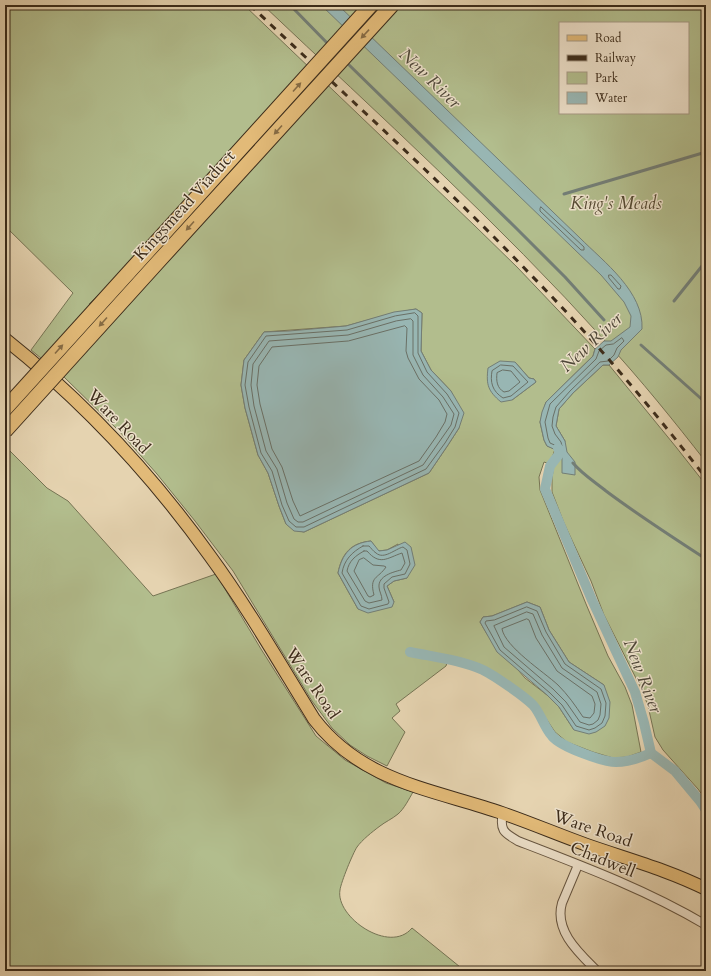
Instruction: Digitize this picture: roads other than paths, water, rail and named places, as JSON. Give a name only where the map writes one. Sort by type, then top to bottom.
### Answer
[{"type":"highway","name":"Kingsmead Viaduct","points":[[5,409],[372,5]]},
{"type":"highway","name":"Kingsmead Viaduct","points":[[5,431],[392,5]]},
{"type":"main road","name":"Ware Road","points":[[5,339],[62,388],[108,433],[158,489],[194,533],[228,581],[314,718],[339,747],[369,767],[387,776],[503,813],[586,845],[676,875],[706,889]]},
{"type":"street","name":"Chadwell","points":[[503,813],[501,824],[505,833],[518,841],[634,887],[706,925]]},
{"type":"street","points":[[578,865],[562,903],[560,909],[560,919],[565,932],[574,947],[597,971]]},
{"type":"water","points":[[321,5],[338,5],[611,268],[630,290],[641,315],[642,329],[621,350],[618,357],[609,365],[603,365],[573,393],[559,409],[556,426],[565,441],[567,452],[575,462],[575,475],[562,473],[562,455],[559,460],[555,458],[558,451],[547,446],[540,422],[542,412],[546,402],[593,356],[595,349],[604,341],[611,341],[630,327],[631,316],[624,302],[601,275]]},
{"type":"water","points":[[416,309],[422,313],[421,351],[431,370],[451,391],[464,413],[459,428],[429,473],[304,532],[294,531],[286,524],[268,473],[258,455],[245,408],[241,385],[244,360],[264,332],[346,326],[394,312]]},
{"type":"water","points":[[500,361],[515,362],[529,378],[534,379],[536,382],[512,400],[501,402],[491,391],[487,379],[488,368]]},
{"type":"water","points":[[371,541],[379,551],[387,550],[405,542],[411,547],[415,565],[407,578],[394,581],[387,586],[394,602],[392,607],[368,613],[358,609],[338,573],[342,560],[348,551],[358,544]]},
{"type":"water","points":[[527,602],[540,607],[549,630],[569,662],[604,685],[610,702],[609,718],[605,726],[596,732],[589,734],[574,730],[559,707],[497,652],[480,622],[483,617],[492,616]]},
{"type":"waterway","points":[[290,5],[330,46]]},
{"type":"waterway","points":[[345,61],[516,228],[565,277],[604,320]]},
{"type":"waterway","points":[[564,194],[706,152]]},
{"type":"waterway","points":[[674,301],[706,261]]},
{"type":"waterway","points":[[608,324],[611,329]]},
{"type":"waterway","points":[[641,345],[706,403]]},
{"type":"waterway","name":"New River","points":[[558,448],[560,453],[550,466],[545,489],[592,600],[635,692],[651,753],[675,771],[706,810]]},
{"type":"waterway","points":[[573,463],[584,474],[618,500],[706,559]]},
{"type":"waterway","name":"New River","points":[[410,652],[457,661],[483,670],[509,686],[529,701],[536,709],[552,736],[564,745],[582,753],[616,762],[643,757],[651,753]]},
{"type":"railway","points":[[250,5],[461,204],[552,297],[576,322],[620,373],[706,478]]},
{"type":"park label","name":"King's Meads","points":[[616,203]]}]
